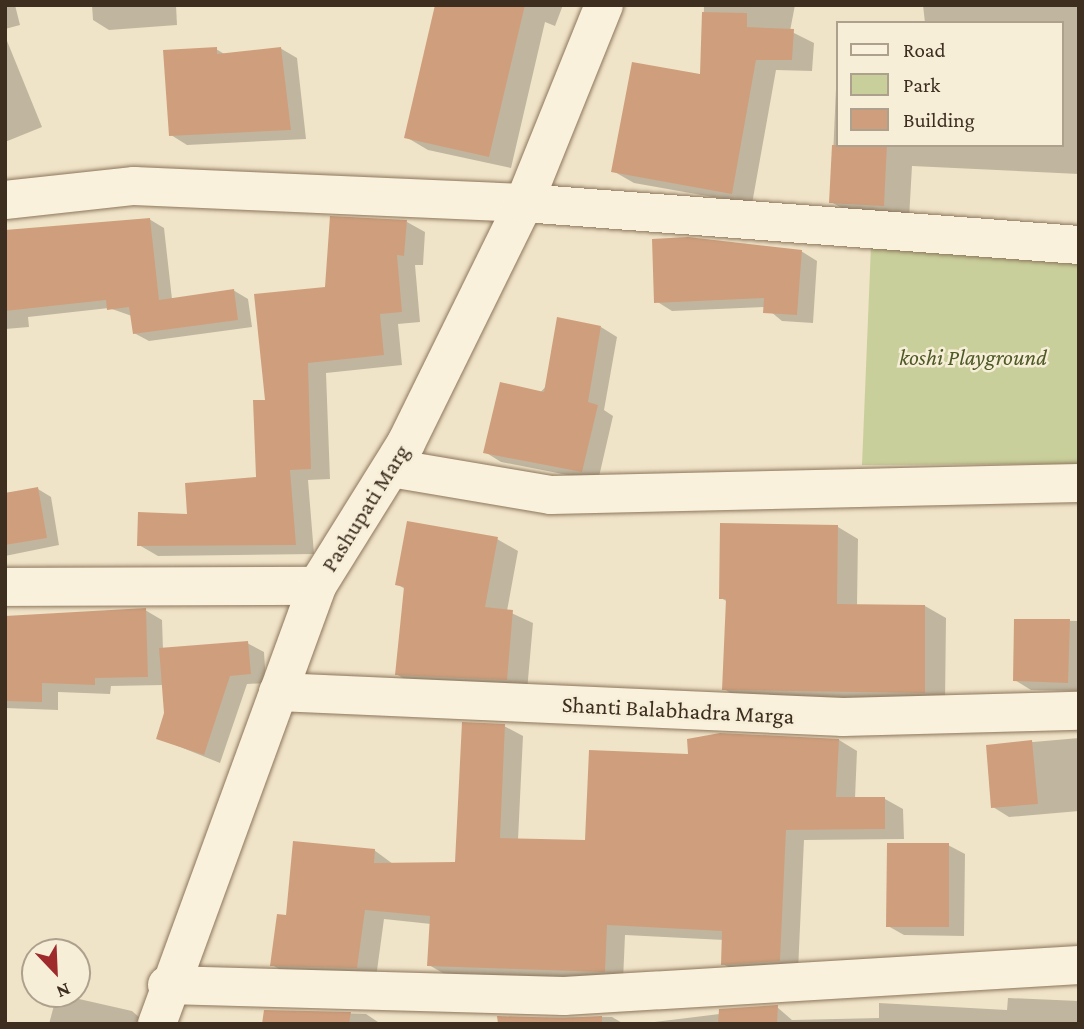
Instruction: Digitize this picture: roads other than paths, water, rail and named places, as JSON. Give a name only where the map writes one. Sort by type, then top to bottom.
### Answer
[{"type":"street","name":"Pashupati Marg","points":[[157,1024],[167,985],[317,586],[391,468],[524,203],[604,5]]},
{"type":"street","points":[[5,200],[134,186],[524,203],[1079,245]]},
{"type":"street","points":[[391,468],[551,495],[1079,483]]},
{"type":"street","points":[[5,587],[317,586]]},
{"type":"street","name":"Shanti Balabhadra Marga","points":[[278,692],[843,717],[1079,710]]},
{"type":"street","points":[[167,985],[564,996],[1079,965]]},
{"type":"park label","name":"koshi Playground","points":[[973,357]]}]
